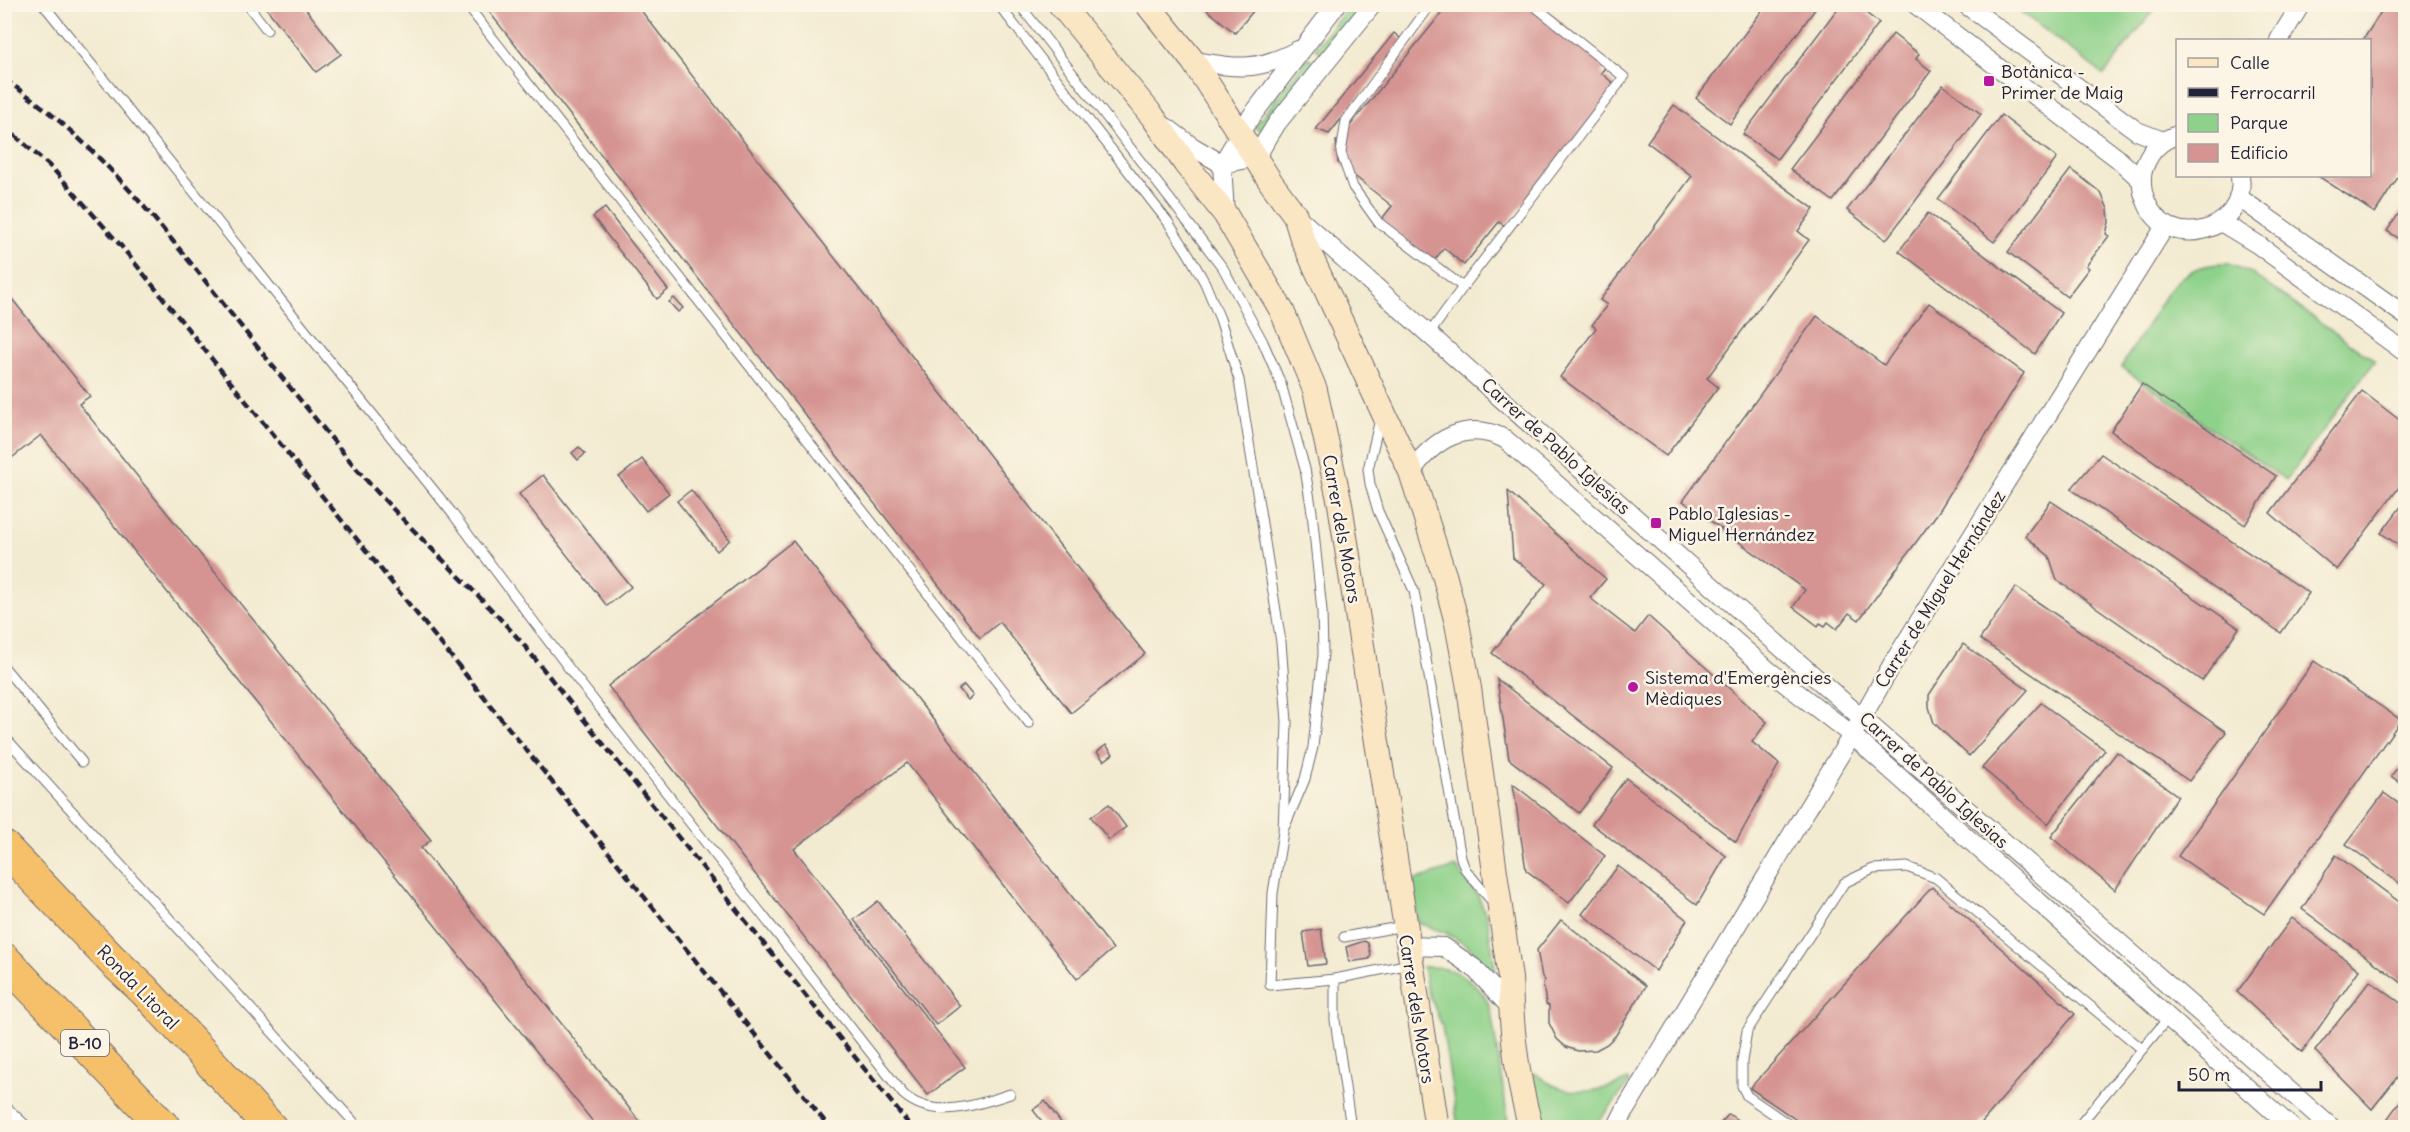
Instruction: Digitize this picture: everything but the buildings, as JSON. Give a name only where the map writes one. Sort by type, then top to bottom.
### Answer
[{"type":"highway","points":[[4,830],[46,891]]},
{"type":"highway","name":"Ronda Litoral","points":[[4,847],[144,990],[271,1128]]},
{"type":"highway","name":"B-10","points":[[4,958],[165,1128]]},
{"type":"street","name":"Carrer dels Motors","points":[[1060,4],[1153,117],[1225,214],[1282,311],[1315,390],[1340,504],[1437,1128]]},
{"type":"street","points":[[1147,4],[1193,61],[1272,184],[1295,215],[1302,238],[1411,472],[1445,578],[1457,623],[1469,688],[1510,978],[1510,1007],[1519,1075],[1531,1128]]},
{"type":"street","points":[[1225,214],[1222,164],[1240,133],[1302,47],[1337,4]]},
{"type":"street","points":[[1153,117],[1192,147],[1222,164],[1256,157],[1277,123],[1373,4]]},
{"type":"street","points":[[1915,4],[2117,158],[2142,181]]},
{"type":"street","points":[[1965,4],[2137,131],[2170,138]]},
{"type":"street","points":[[2280,39],[2301,4]]},
{"type":"street","points":[[1193,61],[1247,68],[1276,62],[1302,47]]},
{"type":"street","points":[[2170,138],[2148,158],[2143,169],[2142,181],[2147,206],[2166,225],[2187,232],[2199,231],[2221,222],[2231,213],[2238,197],[2240,177]]},
{"type":"street","points":[[2238,197],[2406,316]]},
{"type":"street","name":"Carrer de Pablo Iglesias","points":[[1295,215],[1784,650],[1863,716],[2332,1128]]},
{"type":"street","points":[[2221,222],[2257,244],[2406,353]]},
{"type":"street","name":"Carrer de Miguel Hernández","points":[[1616,1128],[1893,663],[2166,225]]},
{"type":"street","name":"Carrer de Pablo Iglesias","points":[[1411,472],[1431,447],[1456,434],[1483,432],[1505,439],[1768,671],[1852,735],[2292,1128]]},
{"type":"street","points":[[1407,945],[1444,947],[1474,968],[1510,1007]]},
{"type":"street","name":"Carrer de Miguel Hernández","points":[[1602,1128],[1625,1110]]},
{"type":"street","points":[[4,1111],[22,1128]]},
{"type":"street","points":[[4,1122],[10,1128]]},
{"type":"lane","points":[[43,4],[452,513],[574,675],[903,1094],[920,1106],[941,1109],[978,1104],[1010,1094]]},
{"type":"lane","points":[[247,4],[267,30]]},
{"type":"lane","points":[[466,4],[1029,723]]},
{"type":"lane","points":[[998,4],[1168,222],[1205,284],[1231,351],[1247,422],[1281,642],[1287,722],[1283,832],[1273,893],[1270,985],[1335,979],[1407,945]]},
{"type":"lane","points":[[1019,4],[1223,268],[1258,333],[1281,384],[1305,469],[1312,512],[1322,600],[1323,654],[1310,757],[1305,779],[1283,832]]},
{"type":"lane","points":[[1431,4],[1346,121],[1341,153],[1353,187],[1378,222],[1463,286]]},
{"type":"lane","points":[[1429,334],[1463,286],[1624,77],[1532,4]]},
{"type":"lane","name":"Carrer dels Motors","points":[[1382,413],[1368,469],[1370,484],[1378,511],[1414,591],[1461,858],[1465,869],[1500,910]]},
{"type":"lane","points":[[4,667],[82,762]]},
{"type":"lane","points":[[4,736],[359,1128]]},
{"type":"lane","points":[[1794,1128],[1747,1096],[1742,1086],[1742,1061],[1747,1031],[1844,883],[1873,869],[1907,867],[1936,878],[2142,1049]]},
{"type":"lane","points":[[1344,937],[1407,945]]},
{"type":"lane","points":[[1335,979],[1335,1020],[1351,1128]]},
{"type":"lane","points":[[2077,1128],[2169,1017]]},
{"type":"green space","points":[[1350,5],[1363,5],[1323,54],[1315,48]]},
{"type":"green space","points":[[2012,5],[2157,5],[2104,75]]},
{"type":"green space","points":[[1308,57],[1315,63],[1263,128],[1260,130],[1254,127]]},
{"type":"green space","points":[[2229,264],[2249,272],[2375,361],[2286,480],[2121,367],[2168,291],[2191,271]]},
{"type":"green space","points":[[1456,867],[1478,896],[1487,917],[1496,974],[1494,977],[1468,946],[1446,933],[1418,923],[1411,881]]},
{"type":"green space","points":[[1423,967],[1456,972],[1474,984],[1487,1001],[1491,1011],[1509,1127],[1458,1127],[1442,1026],[1427,989]]},
{"type":"green space","points":[[1535,1073],[1545,1081],[1568,1090],[1592,1091],[1628,1080],[1629,1083],[1603,1116],[1590,1127],[1541,1127],[1532,1074]]},
{"type":"railway","points":[[4,79],[65,126],[118,177],[366,480],[523,644],[912,1128]]},
{"type":"railway","points":[[4,126],[53,169],[122,247],[830,1128]]},
{"type":"place","name":"Botànica - Primer de Maig","points":[[1989,81]]},
{"type":"place","name":"Pablo Iglesias - Miguel Hernández","points":[[1656,523]]},
{"type":"place","name":"Sistema d'Emergències Mèdiques","points":[[1633,687]]}]
